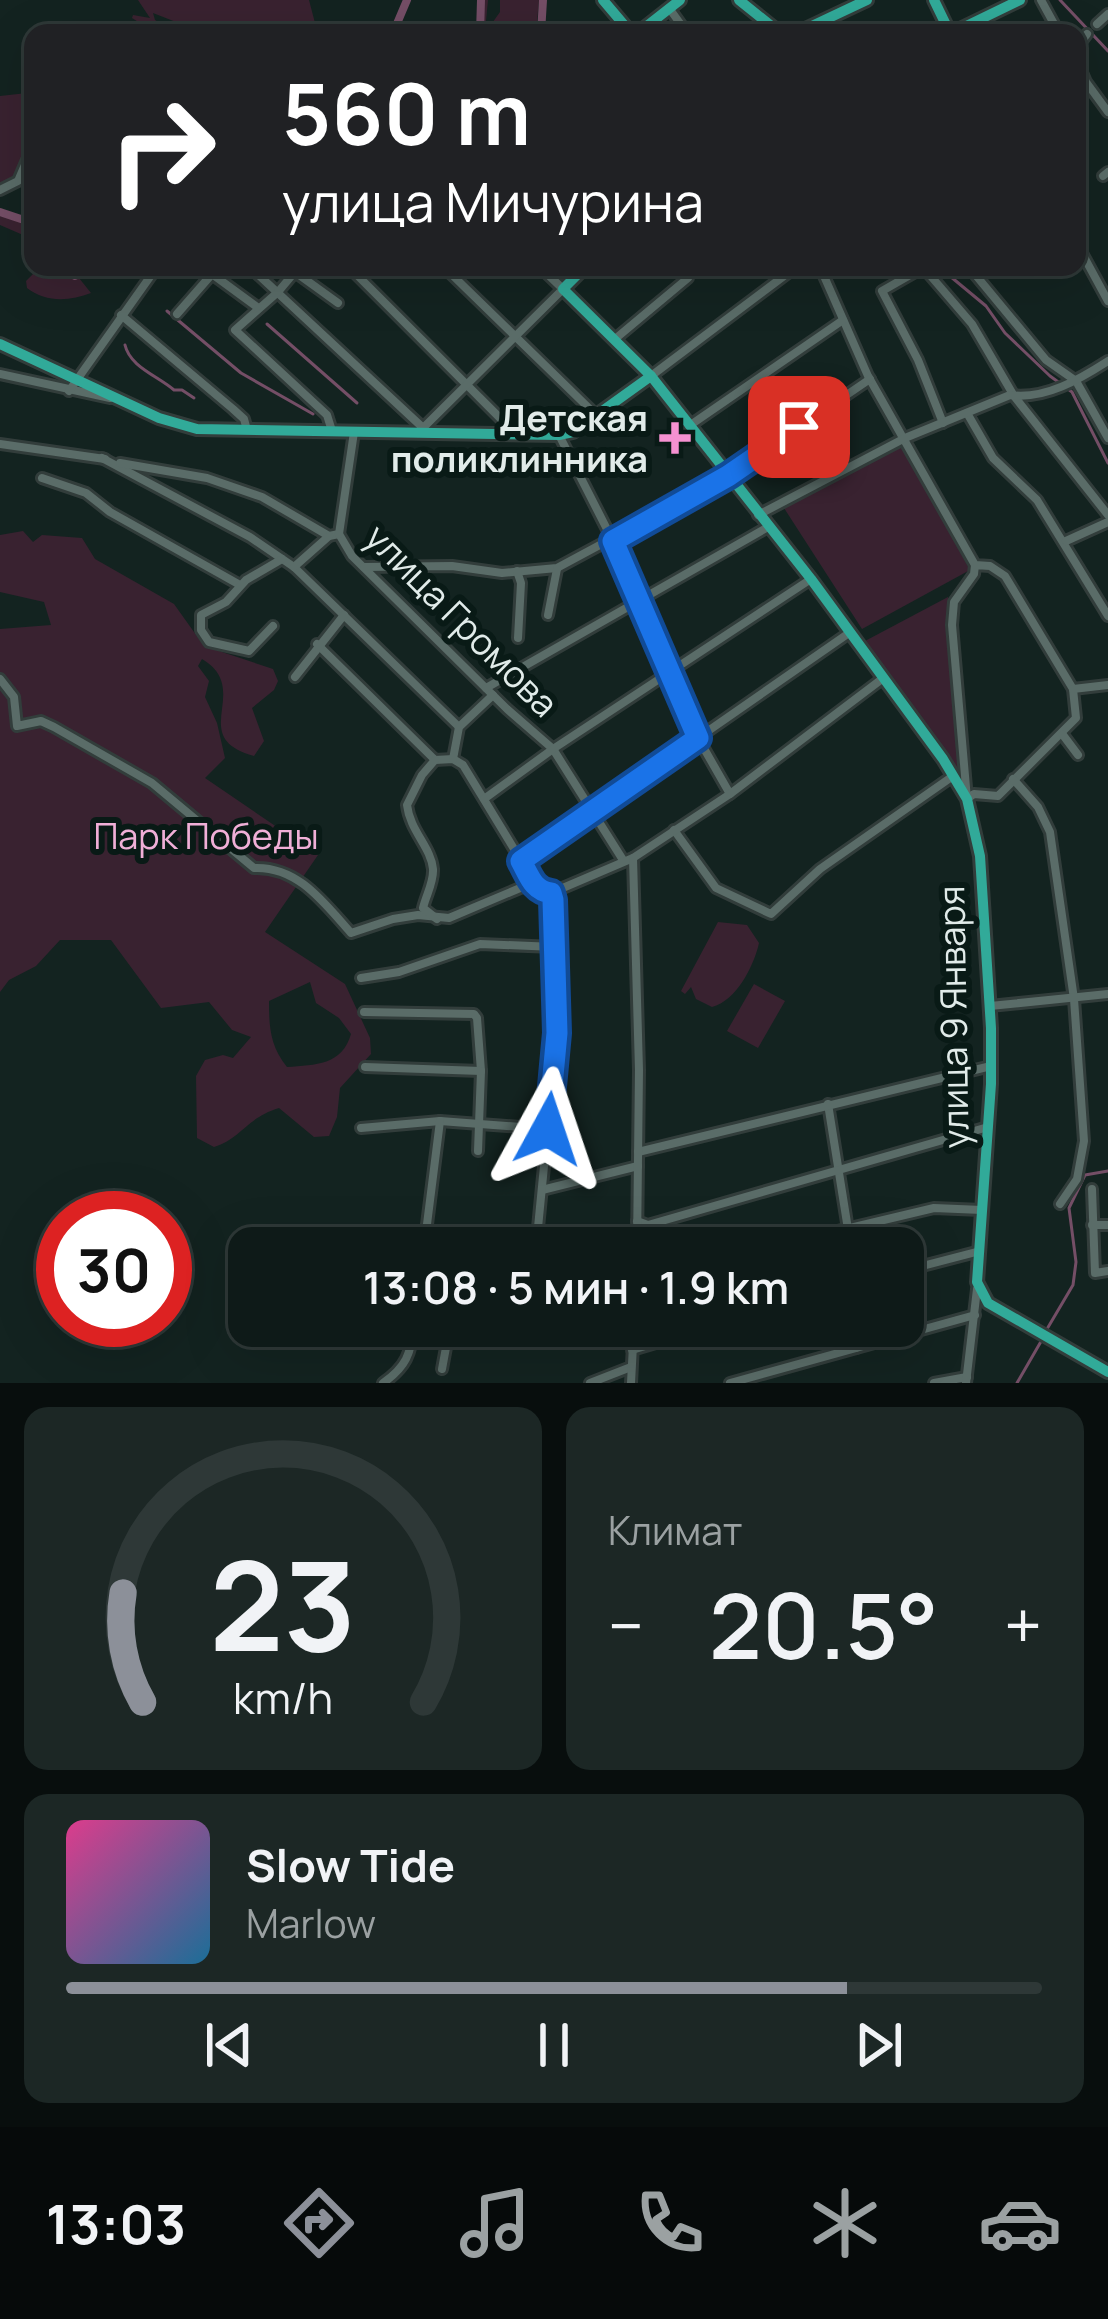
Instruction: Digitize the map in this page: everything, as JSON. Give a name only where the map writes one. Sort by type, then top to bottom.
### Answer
[{"type":"main road","points":[[604,0],[626,24]]},
{"type":"main road","points":[[739,0],[769,24]]},
{"type":"main road","points":[[970,24],[1019,0]]},
{"type":"main road","points":[[815,24],[860,2]]},
{"type":"main road","points":[[646,24],[674,4]]},
{"type":"main road","points":[[576,276],[563,289],[649,375],[727,476]]},
{"type":"main road","points":[[0,342],[74,382],[197,429],[559,435],[573,431],[649,375]]},
{"type":"main road","points":[[649,375],[810,580],[953,776]]},
{"type":"main road","points":[[516,434],[559,434],[596,415]]},
{"type":"main road","name":"улица 9 Января","points":[[882,680],[944,759],[973,821],[989,1066]]},
{"type":"main road","name":"улица 9 Января","points":[[966,799],[980,856],[990,1006],[976,1286]]},
{"type":"main road","points":[[976,1286],[988,1304],[1108,1374]]},
{"type":"street","points":[[1097,24],[1108,14]]},
{"type":"street","points":[[1086,40],[1087,34]]},
{"type":"street","points":[[1086,87],[1108,112]]},
{"type":"street","points":[[0,190],[18,181],[24,167]]},
{"type":"street","points":[[1086,261],[1108,302]]},
{"type":"street","points":[[0,374],[74,382],[151,276]]},
{"type":"street","points":[[177,314],[210,276]]},
{"type":"street","points":[[215,276],[257,307]]},
{"type":"street","points":[[260,276],[419,430],[563,289],[549,276]]},
{"type":"street","points":[[291,276],[235,330],[316,404],[332,421],[332,432]]},
{"type":"street","points":[[305,276],[338,303]]},
{"type":"street","points":[[358,276],[516,434]]},
{"type":"street","points":[[453,276],[596,415]]},
{"type":"street","points":[[649,375],[784,276]]},
{"type":"street","points":[[824,276],[870,379],[974,565],[974,574],[954,602],[952,626],[966,799],[974,794],[998,796],[1076,718],[1073,689],[1005,576],[990,566],[974,565]]},
{"type":"street","points":[[908,276],[881,291],[918,360],[944,423]]},
{"type":"street","points":[[932,276],[972,324],[1014,396],[1108,518],[1065,542]]},
{"type":"street","points":[[976,276],[1034,347],[1071,382],[1108,438]]},
{"type":"street","points":[[614,340],[688,278]]},
{"type":"street","points":[[121,315],[233,409],[247,430]]},
{"type":"street","points":[[689,425],[843,320]]},
{"type":"street","points":[[757,515],[905,439],[1014,396],[1055,389],[1108,361]]},
{"type":"street","points":[[364,567],[557,568],[727,476],[870,379]]},
{"type":"street","points":[[967,413],[985,448],[1037,500],[1108,616]]},
{"type":"street","points":[[295,567],[334,535],[354,433]]},
{"type":"street","points":[[559,435],[613,541],[698,738],[730,794]]},
{"type":"street","name":"улица Громова","points":[[0,444],[207,478],[262,497],[334,535],[489,691],[553,748],[592,813],[630,861]]},
{"type":"street","points":[[102,458],[250,537],[295,567],[459,727]]},
{"type":"street","points":[[41,478],[86,494],[240,585]]},
{"type":"street","points":[[436,919],[423,908],[433,868],[427,850],[417,841],[407,805],[422,775],[445,759],[459,727],[489,691],[767,527]]},
{"type":"street","points":[[273,626],[249,651],[209,642],[201,630],[201,615],[282,559]]},
{"type":"street","points":[[548,614],[557,568]]},
{"type":"street","points":[[517,571],[521,583],[518,638]]},
{"type":"street","points":[[484,799],[553,748],[810,580]]},
{"type":"street","points":[[295,677],[344,615]]},
{"type":"street","points":[[521,861],[848,633]]},
{"type":"street","points":[[317,644],[445,759],[464,765],[532,883],[539,890],[553,892],[630,861],[730,794],[882,680]]},
{"type":"street","points":[[0,679],[14,698],[17,726],[41,722],[54,727],[152,783],[254,868],[270,867],[288,874],[315,892],[352,933],[393,919],[418,915],[436,919],[532,883]]},
{"type":"street","points":[[1073,689],[1108,685]]},
{"type":"street","points":[[1063,735],[1078,755]]},
{"type":"street","points":[[674,830],[716,888],[771,914],[820,869],[953,776]]},
{"type":"street","points":[[1013,779],[1038,807],[1050,832],[1074,999],[1084,1141],[1077,1179],[1060,1204]]},
{"type":"street","points":[[630,861],[637,1227]]},
{"type":"street","points":[[538,1227],[557,1033],[553,892]]},
{"type":"street","points":[[362,978],[399,972],[480,944],[555,947]]},
{"type":"street","points":[[990,1006],[1108,994]]},
{"type":"street","points":[[364,1012],[474,1014],[479,1024],[481,1071],[478,1151]]},
{"type":"street","points":[[638,1152],[989,1066]]},
{"type":"street","points":[[365,1067],[481,1071]]},
{"type":"street","points":[[828,1104],[848,1226]]},
{"type":"street","points":[[361,1128],[440,1121],[548,1129]]},
{"type":"street","points":[[427,1227],[440,1121]]},
{"type":"street","points":[[637,1220],[649,1225],[986,1127]]},
{"type":"street","points":[[542,1190],[638,1166]]},
{"type":"street","points":[[1093,1189],[1095,1273],[1108,1271]]},
{"type":"street","points":[[844,1227],[934,1208],[981,1210]]},
{"type":"street","points":[[1092,1225],[1108,1225]]},
{"type":"street","points":[[924,1265],[978,1251]]},
{"type":"street","points":[[934,1383],[964,1380],[976,1286]]},
{"type":"street","points":[[730,1383],[973,1316]]},
{"type":"street","points":[[382,1383],[398,1372],[411,1347]]},
{"type":"street","points":[[442,1369],[446,1347]]},
{"type":"street","points":[[631,1383],[632,1347]]},
{"type":"street","points":[[632,1350],[642,1347]]},
{"type":"street","points":[[590,1383],[631,1367]]},
{"type":"green space","points":[[138,0],[309,0],[315,23],[181,24],[153,13],[162,24],[142,24],[132,18],[150,18]]},
{"type":"green space","points":[[483,0],[488,0],[488,24],[482,24]]},
{"type":"green space","points":[[500,0],[539,0],[537,24],[491,24],[500,12]]},
{"type":"green space","points":[[24,93],[24,157],[14,180],[0,187],[0,96]]},
{"type":"green space","points":[[0,216],[24,223],[24,242],[23,235],[0,225]]},
{"type":"green space","points":[[31,276],[79,278],[91,293],[58,299],[27,288]]},
{"type":"green space","points":[[902,446],[970,570],[862,629],[784,508]]},
{"type":"green space","name":"Парк Победы","points":[[23,531],[33,542],[42,535],[82,538],[95,559],[174,604],[204,646],[273,669],[278,681],[274,690],[252,708],[264,741],[254,756],[234,748],[224,737],[222,685],[216,671],[202,659],[198,666],[209,681],[205,697],[225,758],[205,778],[318,855],[265,932],[345,984],[370,1038],[371,1054],[340,1088],[329,1136],[314,1137],[279,1108],[214,1147],[197,1138],[196,1076],[205,1060],[223,1055],[233,1058],[251,1037],[232,1030],[209,1002],[161,1008],[111,940],[60,940],[36,966],[9,980],[0,992],[0,629],[51,625],[44,602],[0,592],[0,535]],"holes":[[[310,982],[316,1003],[339,1018],[351,1034],[347,1044],[334,1058],[287,1067],[272,1036],[269,1001]]]},
{"type":"green space","points":[[948,597],[961,776],[865,641]]},
{"type":"green space","points":[[718,922],[747,925],[759,943],[743,981],[729,998],[712,1007],[696,999],[691,987],[685,994],[681,991]]},
{"type":"green space","points":[[754,984],[785,1001],[758,1048],[727,1031]]},
{"type":"waterway","points":[[397,24],[407,0]]},
{"type":"waterway","points":[[480,24],[481,0]]},
{"type":"waterway","points":[[542,24],[543,0]]},
{"type":"waterway","points":[[1060,0],[1083,24]]},
{"type":"waterway","points":[[1086,28],[1108,51]]},
{"type":"waterway","points":[[0,212],[24,220]]},
{"type":"waterway","points":[[950,276],[1072,392],[1108,463]]},
{"type":"waterway","points":[[167,311],[241,373],[313,414]]},
{"type":"waterway","points":[[267,324],[357,403]]},
{"type":"waterway","points":[[125,345],[138,365],[194,398]]},
{"type":"waterway","points":[[1047,1329],[1073,1285],[1076,1262],[1069,1208],[1085,1175],[1108,1171]]},
{"type":"waterway","points":[[1017,1383],[1043,1338]]},
{"type":"place","name":"Детская поликлинника","points":[[675,438]]},
{"type":"route","points":[[548,1129],[557,1033],[553,900],[551,893],[532,883],[521,861],[698,738],[613,541],[728,476],[799,427]]}]
